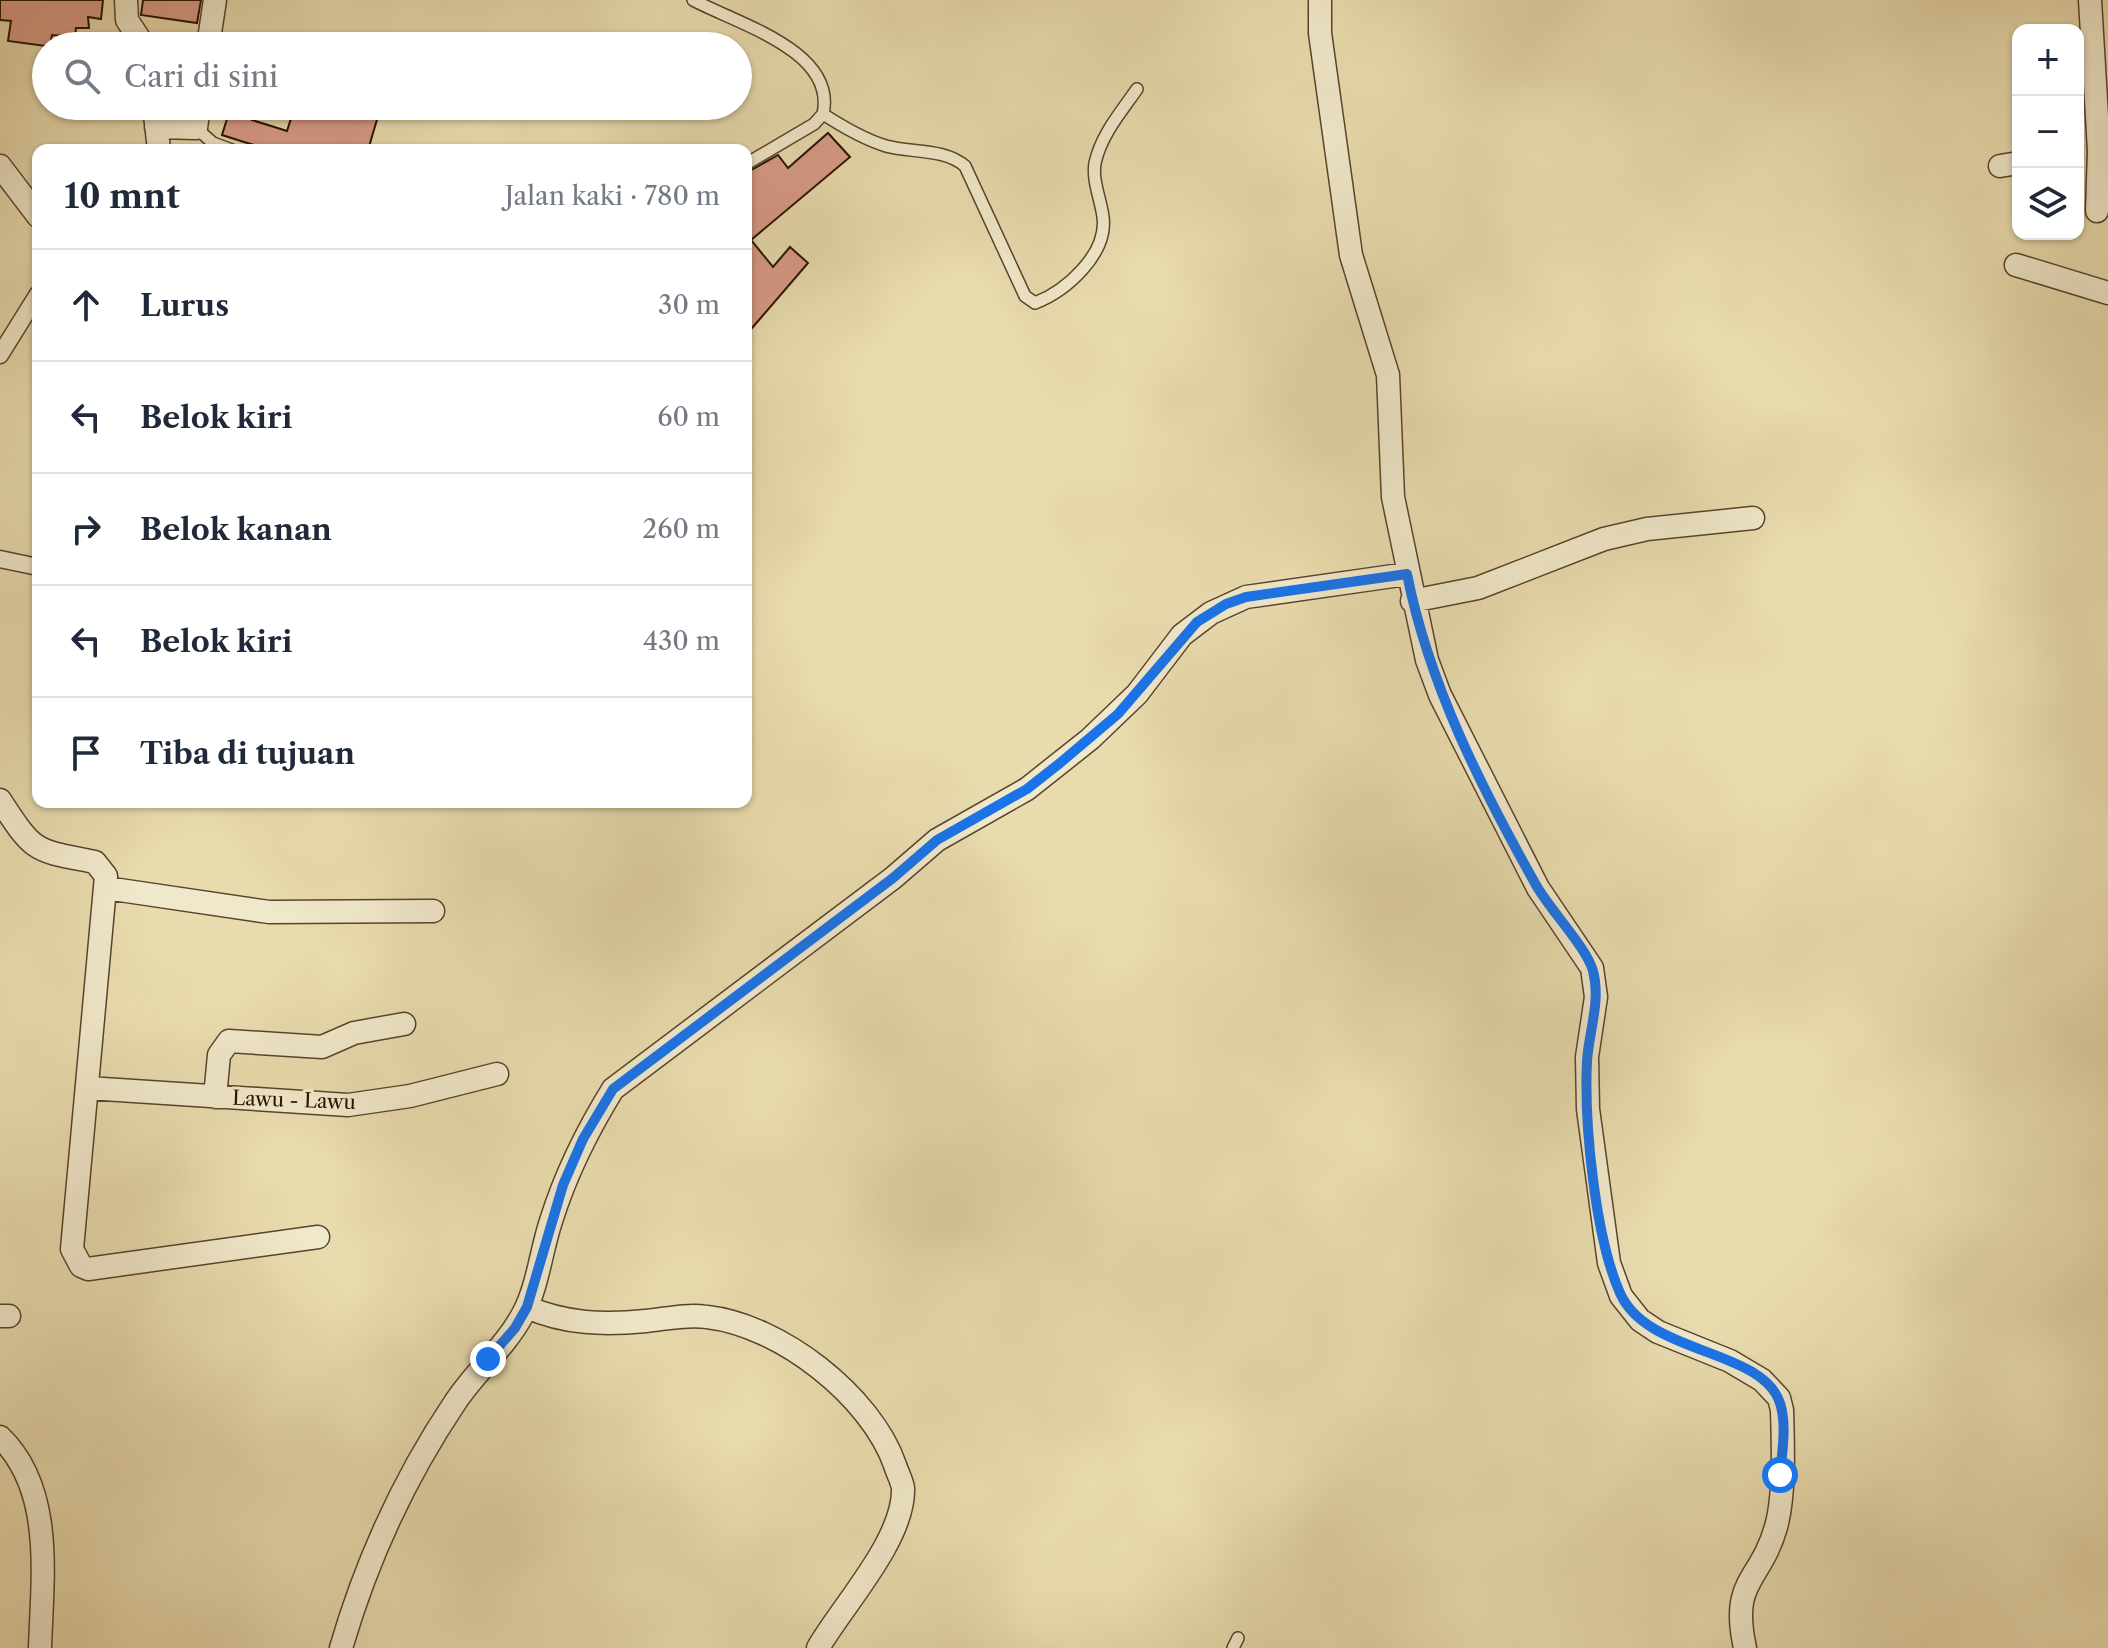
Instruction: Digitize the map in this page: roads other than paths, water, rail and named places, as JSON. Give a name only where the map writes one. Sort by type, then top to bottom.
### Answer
[{"type":"street","points":[[126,0],[127,20],[135,32]]},
{"type":"street","points":[[210,32],[215,0]]},
{"type":"street","points":[[1320,0],[1320,33],[1351,255],[1388,375],[1393,497],[1412,601],[1440,695],[1538,888],[1592,968],[1596,997],[1587,1057],[1590,1140],[1609,1263],[1621,1296],[1648,1326],[1730,1361],[1762,1380],[1779,1398],[1783,1436],[1779,1509],[1775,1530],[1741,1600],[1738,1618],[1745,1648]]},
{"type":"street","points":[[2090,0],[2097,211]]},
{"type":"street","points":[[155,120],[158,144]]},
{"type":"street","points":[[0,166],[32,208]]},
{"type":"street","points":[[2016,265],[2108,293]]},
{"type":"street","points":[[0,355],[32,304]]},
{"type":"street","points":[[1412,601],[1478,588],[1604,539],[1647,529],[1753,518]]},
{"type":"street","points":[[0,559],[32,566]]},
{"type":"street","points":[[341,1648],[358,1591],[392,1510],[445,1417],[515,1328],[527,1307],[563,1185],[583,1139],[613,1089],[893,878],[937,840],[1027,789],[1060,763],[1118,714],[1197,622],[1226,604],[1246,597],[1407,574]]},
{"type":"street","points":[[0,800],[36,849],[50,855],[95,862],[104,870],[106,888],[72,1249],[81,1266],[88,1269],[318,1237]]},
{"type":"street","points":[[106,888],[269,912],[433,911]]},
{"type":"street","points":[[215,1097],[219,1055],[229,1041],[322,1047],[354,1033],[404,1024]]},
{"type":"street","name":"Lawu - Lawu","points":[[88,1088],[348,1105],[410,1096],[497,1074]]},
{"type":"street","points":[[527,1307],[553,1319],[594,1324],[706,1316],[735,1322],[797,1351],[854,1400],[886,1439],[903,1488],[892,1530],[878,1562],[818,1648]]},
{"type":"street","points":[[0,1437],[9,1445],[33,1490],[42,1534],[40,1648]]},
{"type":"lane","points":[[693,0],[796,52],[811,65],[824,89],[823,114],[792,138],[752,161]]},
{"type":"lane","points":[[823,114],[850,132],[888,147],[954,158],[965,166],[971,173],[1025,296],[1035,303],[1072,277],[1099,246],[1104,227],[1095,163],[1109,129],[1137,89]]},
{"type":"lane","points":[[200,120],[216,144]]}]
